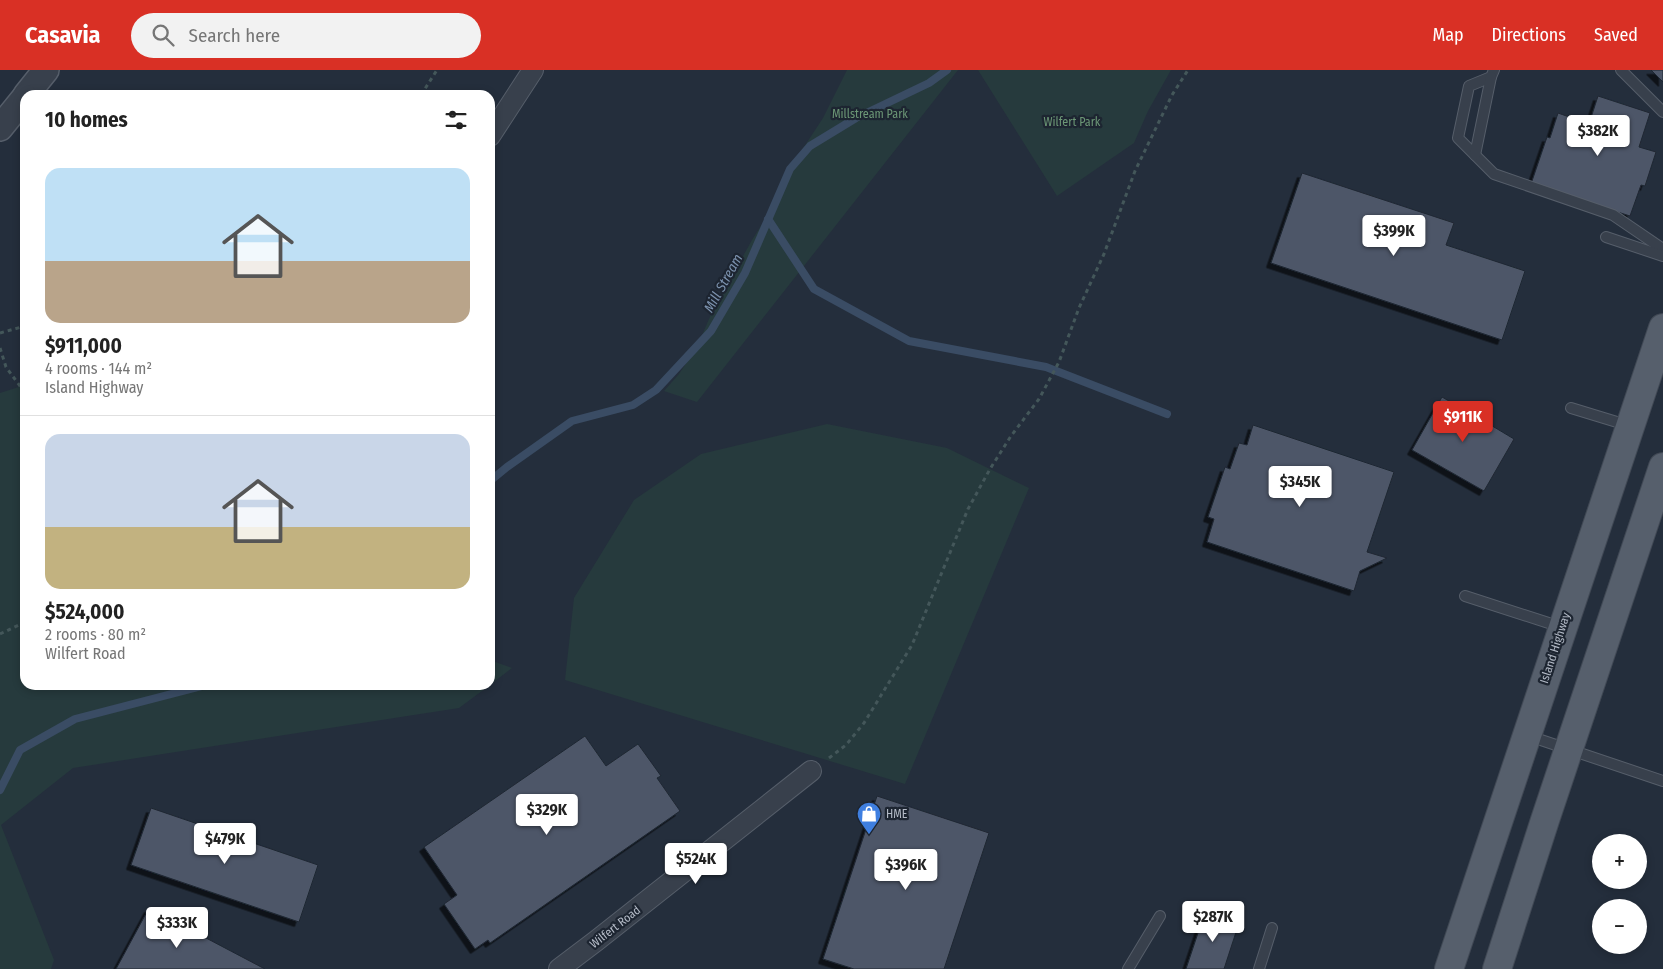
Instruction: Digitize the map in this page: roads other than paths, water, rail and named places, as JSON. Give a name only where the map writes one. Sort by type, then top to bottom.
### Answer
[{"type":"main road","name":"Island Highway","points":[[1449,969],[1663,328]]},
{"type":"main road","points":[[1497,969],[1663,467]]},
{"type":"street","points":[[31,90],[46,70]]},
{"type":"street","points":[[495,128],[533,70]]},
{"type":"street","points":[[0,128],[20,103]]},
{"type":"street","name":"Wilfert Road","points":[[559,969],[810,771]]},
{"type":"lane","points":[[1621,70],[1663,112]]},
{"type":"lane","points":[[1493,73],[1469,86],[1458,138],[1494,174],[1612,215],[1663,248]]},
{"type":"lane","points":[[1475,155],[1493,73]]},
{"type":"lane","points":[[1606,237],[1663,256]]},
{"type":"lane","points":[[1571,408],[1630,426]]},
{"type":"lane","points":[[1465,596],[1562,627]]},
{"type":"lane","points":[[1527,735],[1663,781]]},
{"type":"lane","points":[[1128,969],[1160,916]]},
{"type":"lane","points":[[1259,969],[1272,928]]},
{"type":"waterway","name":"Mill Stream","points":[[495,477],[572,421],[633,405],[656,390],[711,331],[745,273],[790,169],[810,146],[856,118],[929,83],[947,70]]},
{"type":"waterway","points":[[768,219],[814,289],[909,341],[1046,367],[1167,414]]},
{"type":"waterway","name":"Mill Stream","points":[[0,790],[20,750],[75,719],[187,690]]},
{"type":"place","name":"HME","points":[[869,835]]},
{"type":"park label","name":"Millstream Park","points":[[870,114]]},
{"type":"park label","name":"Wilfert Park","points":[[1072,122]]}]
